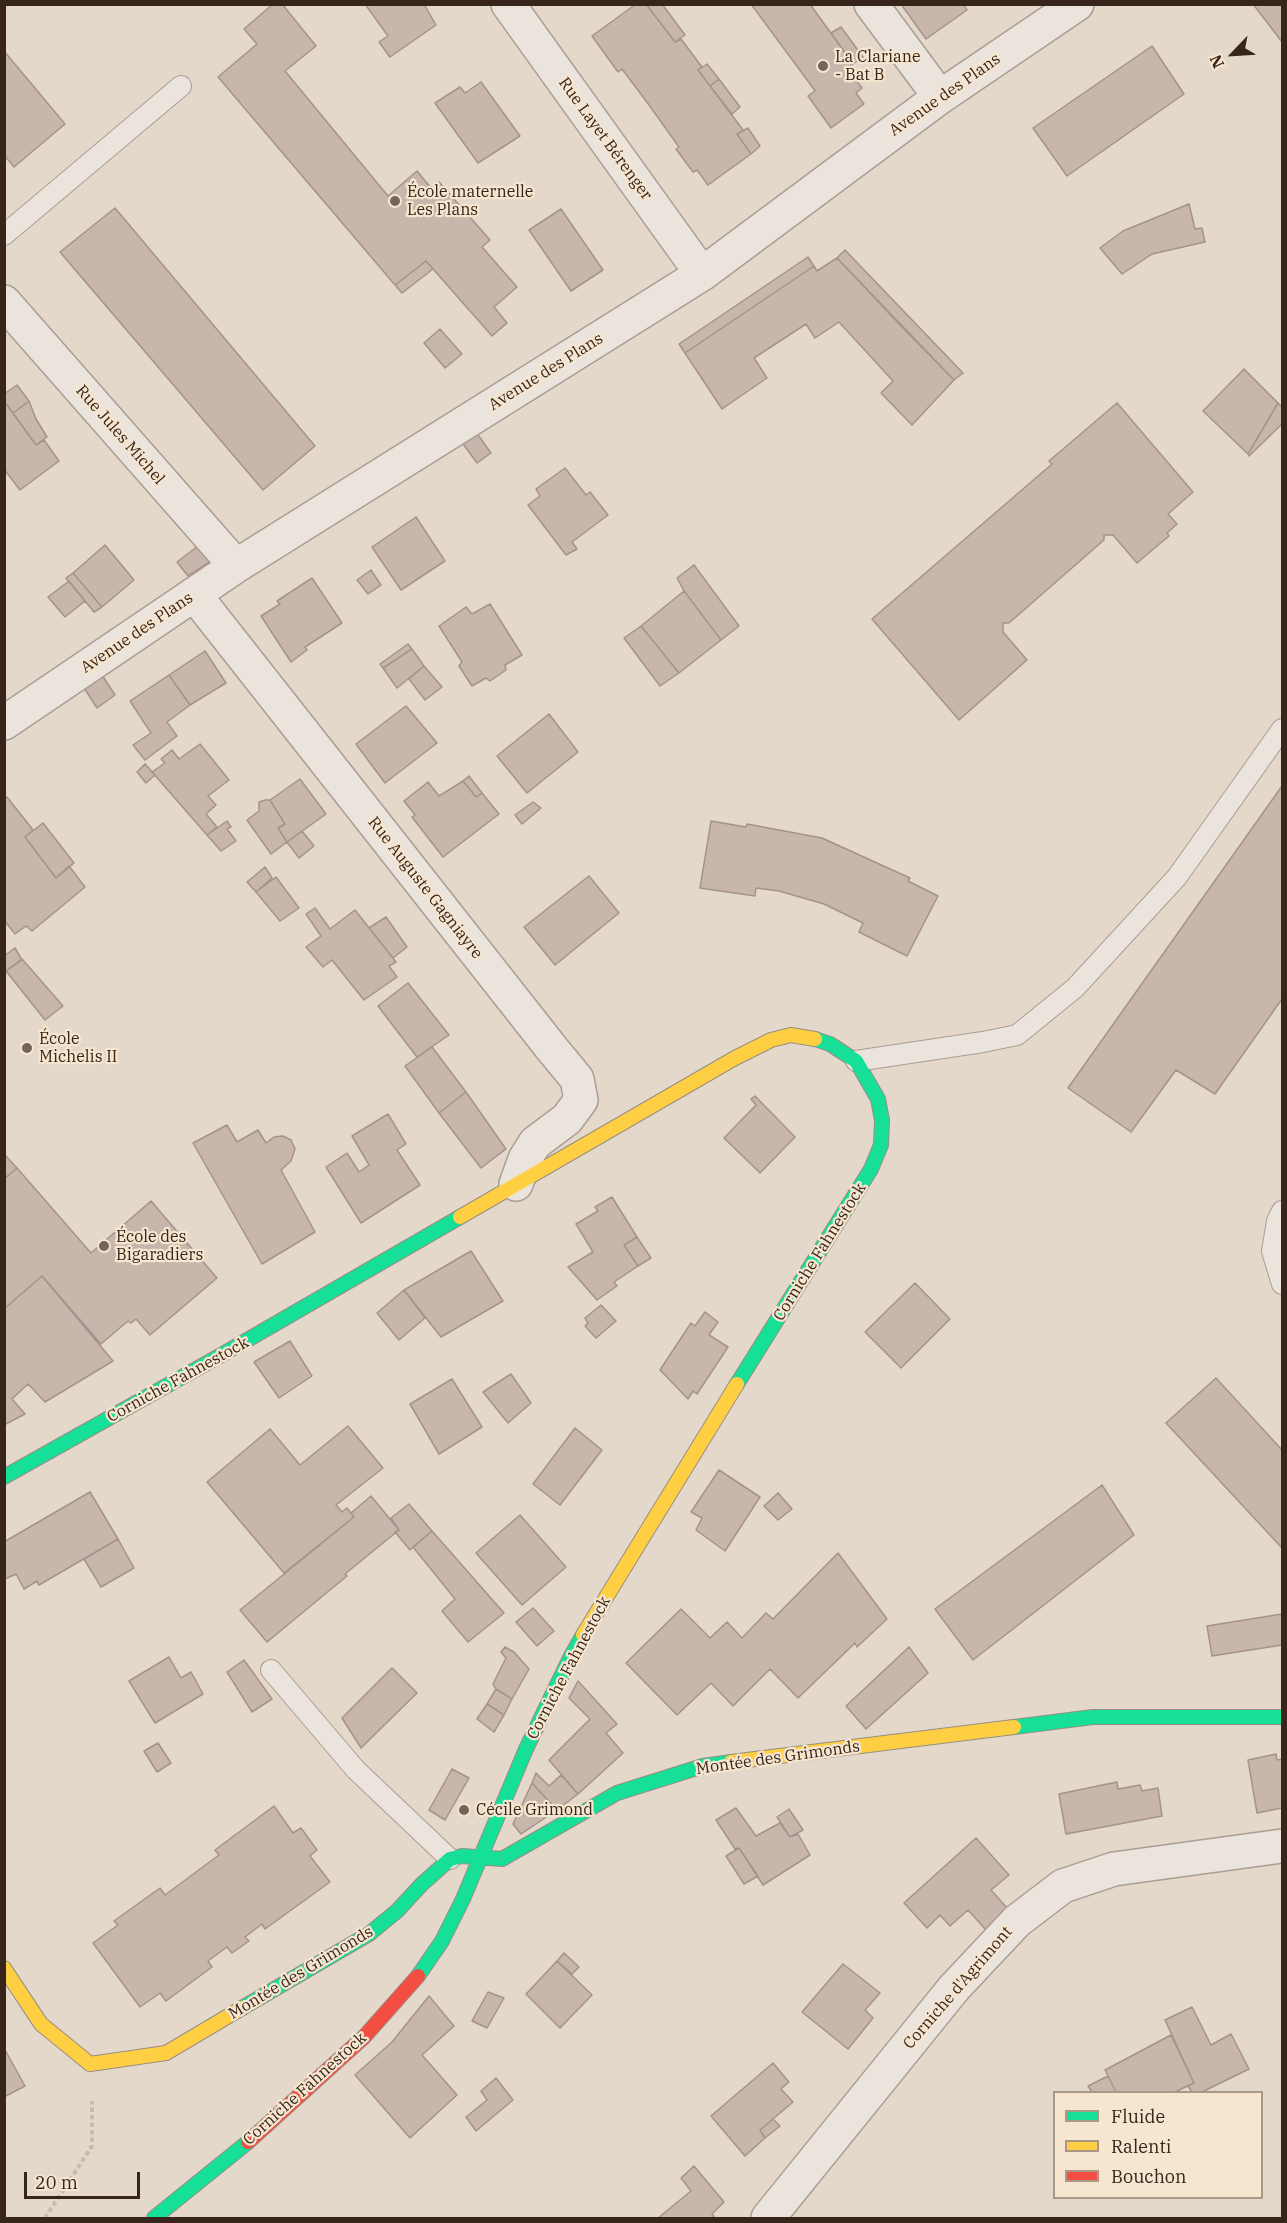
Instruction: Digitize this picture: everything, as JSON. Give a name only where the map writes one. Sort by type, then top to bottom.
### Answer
[{"type":"main road","name":"Corniche Fahnestock","points":[[4,1477],[223,1354],[735,1058],[771,1040],[791,1035],[805,1036],[830,1044],[856,1061],[878,1099],[882,1120],[881,1145],[871,1169],[664,1501],[571,1656],[526,1749],[463,1899],[442,1941],[413,1984],[364,2037],[245,2145],[154,2218]]},
{"type":"main road","name":"Montée des Grimonds","points":[[4,1968],[41,2024],[90,2064],[166,2053],[369,1934],[397,1911],[450,1859],[462,1856],[502,1859],[617,1793],[704,1766],[1093,1717],[1282,1717]]},
{"type":"street","name":"Rue Layet Bérenger","points":[[508,4],[702,274]]},
{"type":"street","points":[[871,4],[940,97]]},
{"type":"street","name":"Avenue des Plans","points":[[4,723],[236,566],[702,274],[940,97],[1077,4]]},
{"type":"street","name":"Rue Jules Michel","points":[[4,302],[236,566]]},
{"type":"street","name":"Rue Auguste Gagniayre","points":[[194,594],[578,1079],[581,1100],[567,1119],[535,1143],[525,1159],[516,1184]]},
{"type":"street","name":"Corniche d'Agrimont","points":[[768,2218],[954,1988],[1017,1921],[1063,1886],[1114,1869],[1282,1846]]},
{"type":"lane","points":[[4,236],[181,86]]},
{"type":"lane","points":[[856,1061],[1017,1035],[1075,988],[1177,877],[1282,729]]},
{"type":"lane","points":[[1282,1211],[1277,1221],[1272,1251],[1282,1284]]},
{"type":"lane","points":[[271,1670],[356,1770],[450,1859]]},
{"type":"path","points":[[45,2218],[92,2146],[92,2116]]},
{"type":"building","points":[[273,4],[282,4],[316,46],[285,71],[388,196],[417,171],[431,188],[439,182],[490,240],[482,247],[517,287],[494,307],[507,323],[492,336],[426,261],[395,285],[218,77],[257,44],[244,29]]},
{"type":"building","points":[[365,4],[424,4],[436,25],[390,57],[379,42],[388,36]]},
{"type":"building","points":[[636,4],[646,4],[675,42],[681,39],[702,67],[698,70],[743,130],[737,134],[751,154],[708,185],[697,170],[693,172],[676,149],[679,147],[649,105],[622,69],[618,72],[592,36]]},
{"type":"building","points":[[646,4],[662,4],[685,35],[675,42]]},
{"type":"building","name":"La Clariane - Bat B","points":[[751,4],[810,4],[853,64],[847,68],[862,88],[856,93],[864,104],[831,128],[808,96],[815,91]]},
{"type":"building","points":[[901,4],[963,4],[967,10],[926,39]]},
{"type":"building","points":[[1253,4],[1282,4],[1282,42]]},
{"type":"building","points":[[841,27],[863,57],[853,64],[831,33]]},
{"type":"building","points":[[1152,46],[1184,94],[1067,176],[1033,128]]},
{"type":"building","points":[[4,51],[65,124],[14,167],[4,155]]},
{"type":"building","points":[[707,64],[719,79],[710,86],[698,70]]},
{"type":"building","points":[[719,79],[740,107],[732,114],[710,86]]},
{"type":"building","points":[[481,82],[520,136],[478,163],[435,103],[460,87],[465,93]]},
{"type":"building","points":[[748,128],[760,146],[751,154],[737,134]]},
{"type":"building","points":[[1189,204],[1195,229],[1202,228],[1205,242],[1152,254],[1122,274],[1100,248],[1123,231]]},
{"type":"building","points":[[115,208],[315,446],[263,490],[60,252]]},
{"type":"building","points":[[561,209],[603,270],[571,291],[529,230]]},
{"type":"building","points":[[845,250],[963,373],[954,380],[902,327],[837,258]]},
{"type":"building","points":[[808,257],[814,266],[685,353],[679,344]]},
{"type":"building","points":[[837,258],[954,380],[912,425],[881,393],[893,381],[839,322],[815,338],[806,324],[754,358],[767,378],[722,409],[685,353],[814,266],[817,271]]},
{"type":"building","points":[[426,261],[433,269],[402,293],[395,285]]},
{"type":"building","points":[[440,329],[462,354],[445,368],[424,343]]},
{"type":"building","points":[[1244,369],[1278,403],[1248,454],[1203,411]]},
{"type":"building","points":[[17,385],[29,401],[13,413],[4,401],[4,394]]},
{"type":"building","points":[[4,401],[36,445],[44,440],[59,461],[20,490],[4,469]]},
{"type":"building","points":[[29,401],[47,437],[36,445],[13,413]]},
{"type":"building","points":[[1117,403],[1193,492],[1168,514],[1177,524],[1167,533],[1169,536],[1137,563],[1113,535],[1104,535],[1104,540],[1009,623],[1003,623],[1003,632],[1027,660],[959,720],[872,619],[1052,464],[1049,461]]},
{"type":"building","points":[[1278,403],[1282,407],[1282,424],[1249,456],[1248,454]]},
{"type":"building","points":[[473,428],[491,453],[477,463],[458,437]]},
{"type":"building","points":[[565,468],[586,495],[590,492],[608,515],[572,542],[577,549],[566,555],[528,505],[540,496],[536,489]]},
{"type":"building","points":[[416,517],[445,561],[401,590],[372,547]]},
{"type":"building","points":[[105,545],[134,580],[102,607],[73,573]]},
{"type":"building","points":[[198,546],[211,561],[188,576],[177,562]]},
{"type":"building","points":[[694,565],[739,626],[721,640],[684,591],[677,578]]},
{"type":"building","points":[[371,570],[381,585],[368,594],[357,580]]},
{"type":"building","points":[[73,573],[102,607],[94,612],[66,578]]},
{"type":"building","points":[[312,578],[342,623],[305,647],[307,650],[291,662],[261,616],[280,604],[277,601]]},
{"type":"building","points":[[69,581],[85,601],[65,617],[48,597]]},
{"type":"building","points":[[684,591],[721,640],[679,673],[641,626]]},
{"type":"building","points":[[490,604],[522,655],[505,665],[506,670],[490,681],[486,678],[472,686],[459,666],[462,662],[439,626],[466,607],[472,614]]},
{"type":"building","points":[[641,626],[679,673],[660,686],[624,638]]},
{"type":"building","points":[[408,644],[412,649],[383,668],[380,664]]},
{"type":"building","points":[[412,649],[424,666],[397,688],[383,668]]},
{"type":"building","points":[[205,651],[226,683],[190,705],[169,675]]},
{"type":"building","points":[[424,666],[442,687],[425,700],[409,679]]},
{"type":"building","points":[[100,672],[115,695],[97,708],[82,685]]},
{"type":"building","points":[[169,675],[190,705],[167,722],[177,736],[145,760],[133,745],[151,733],[130,701]]},
{"type":"building","points":[[406,706],[437,743],[385,783],[356,744]]},
{"type":"building","points":[[549,714],[578,752],[527,793],[497,756]]},
{"type":"building","points":[[200,744],[229,780],[208,796],[216,805],[206,814],[217,827],[207,835],[152,772],[165,763],[161,759],[172,750],[179,759]]},
{"type":"building","points":[[145,764],[155,775],[146,783],[137,772]]},
{"type":"building","points":[[469,776],[482,793],[476,797],[463,781]]},
{"type":"building","points":[[300,779],[326,814],[287,842],[278,828],[285,824],[270,800]]},
{"type":"building","points":[[463,781],[476,797],[482,793],[499,814],[443,857],[412,817],[415,815],[404,801],[428,782],[439,796]]},
{"type":"building","points":[[1282,786],[1282,999],[1215,1094],[1176,1070],[1131,1132],[1068,1088]]},
{"type":"building","points":[[7,797],[33,830],[25,837],[56,878],[69,866],[85,887],[32,931],[26,926],[15,934],[4,920],[4,798]]},
{"type":"building","points":[[270,800],[285,824],[278,828],[287,842],[271,854],[247,820],[259,811],[259,802]]},
{"type":"building","points":[[533,802],[541,808],[522,824],[515,815]]},
{"type":"building","points":[[227,821],[231,827],[227,829],[236,841],[221,851],[207,835]]},
{"type":"building","points":[[711,821],[746,827],[747,824],[822,838],[910,878],[908,881],[938,896],[907,956],[859,932],[863,923],[824,904],[779,891],[756,888],[755,896],[700,888]]},
{"type":"building","points":[[43,823],[74,863],[56,878],[25,837]]},
{"type":"building","points":[[302,831],[314,846],[299,858],[287,842]]},
{"type":"building","points":[[265,867],[272,878],[256,892],[247,882]]},
{"type":"building","points":[[589,876],[619,913],[555,965],[524,927]]},
{"type":"building","points":[[276,877],[299,908],[280,921],[256,892]]},
{"type":"building","points":[[315,908],[330,929],[355,910],[396,962],[389,966],[397,977],[364,1000],[332,960],[323,967],[306,947],[321,936],[306,914]]},
{"type":"building","points":[[386,917],[407,947],[393,958],[369,928]]},
{"type":"building","points":[[15,948],[22,960],[6,971],[4,956]]},
{"type":"building","points":[[22,959],[63,1006],[45,1020],[6,971]]},
{"type":"building","points":[[408,983],[449,1035],[417,1057],[378,1006]]},
{"type":"building","points":[[432,1047],[466,1092],[439,1113],[405,1066]]},
{"type":"building","points":[[466,1092],[506,1149],[481,1168],[439,1113]]},
{"type":"building","points":[[755,1096],[795,1137],[760,1173],[724,1138],[756,1105],[751,1099]]},
{"type":"building","points":[[388,1114],[406,1144],[397,1150],[420,1185],[361,1223],[326,1167],[347,1153],[359,1172],[369,1165],[352,1136]]},
{"type":"building","points":[[227,1125],[237,1142],[258,1130],[266,1143],[274,1137],[283,1136],[291,1140],[295,1149],[291,1161],[281,1170],[315,1232],[262,1264],[193,1143]]},
{"type":"building","points":[[4,1154],[17,1168],[4,1179]]},
{"type":"building","points":[[17,1168],[91,1253],[151,1201],[217,1278],[150,1335],[136,1319],[131,1323],[128,1321],[101,1344],[42,1276],[4,1309],[4,1179]]},
{"type":"building","points":[[612,1197],[637,1237],[624,1245],[638,1266],[614,1282],[617,1286],[597,1300],[568,1267],[593,1252],[576,1224],[598,1211],[595,1207]]},
{"type":"building","points":[[637,1237],[651,1258],[638,1266],[624,1245]]},
{"type":"building","points":[[471,1251],[503,1301],[441,1337],[404,1290]]},
{"type":"building","points":[[42,1276],[113,1361],[45,1402],[28,1384],[12,1399],[25,1414],[4,1425],[4,1309]]},
{"type":"building","points":[[915,1283],[950,1319],[901,1368],[865,1332]]},
{"type":"building","points":[[404,1290],[425,1318],[399,1340],[377,1313]]},
{"type":"building","points":[[601,1305],[616,1321],[596,1338],[585,1326],[588,1323],[585,1318]]},
{"type":"building","points":[[705,1312],[718,1322],[709,1335],[728,1347],[697,1394],[693,1391],[688,1399],[660,1370],[691,1323],[695,1326]]},
{"type":"building","points":[[290,1341],[312,1376],[279,1398],[254,1362]]},
{"type":"building","points":[[511,1374],[531,1403],[508,1423],[483,1392]]},
{"type":"building","points":[[1216,1378],[1282,1450],[1282,1548],[1166,1423]]},
{"type":"building","points":[[452,1379],[482,1427],[439,1454],[410,1404]]},
{"type":"building","points":[[348,1426],[383,1468],[336,1505],[342,1512],[347,1508],[354,1517],[284,1573],[207,1482],[270,1429],[300,1465]]},
{"type":"building","points":[[575,1428],[602,1450],[560,1505],[533,1484]]},
{"type":"building","points":[[719,1470],[760,1497],[725,1551],[696,1530],[702,1518],[691,1512]]},
{"type":"building","points":[[1102,1485],[1134,1535],[973,1660],[935,1609]]},
{"type":"building","points":[[90,1492],[118,1539],[39,1585],[37,1581],[24,1589],[16,1574],[5,1579],[4,1542]]},
{"type":"building","points":[[778,1493],[792,1509],[778,1520],[764,1506]]},
{"type":"building","points":[[371,1496],[399,1530],[267,1642],[240,1610],[354,1517],[351,1513]]},
{"type":"building","points":[[409,1504],[432,1531],[410,1550],[395,1532],[399,1530],[391,1518]]},
{"type":"building","points":[[520,1515],[566,1567],[522,1605],[476,1553]]},
{"type":"building","points":[[432,1531],[504,1613],[468,1642],[442,1611],[455,1599],[413,1547]]},
{"type":"building","points":[[118,1539],[134,1568],[101,1587],[84,1559]]},
{"type":"building","points":[[838,1553],[887,1619],[857,1647],[855,1643],[798,1698],[770,1669],[733,1706],[711,1683],[677,1715],[626,1663],[681,1609],[710,1638],[727,1622],[742,1638],[766,1613],[773,1619]]},
{"type":"building","points":[[533,1608],[554,1631],[537,1646],[516,1622]]},
{"type":"building","points":[[1282,1614],[1282,1645],[1212,1656],[1207,1626]]},
{"type":"building","points":[[505,1647],[514,1652],[529,1669],[512,1699],[496,1689],[493,1684],[506,1658],[501,1652]]},
{"type":"building","points":[[909,1647],[928,1673],[866,1729],[846,1706]]},
{"type":"building","points":[[169,1657],[181,1678],[191,1672],[203,1694],[155,1723],[129,1681]]},
{"type":"building","points":[[244,1660],[272,1699],[252,1712],[227,1672]]},
{"type":"building","points":[[392,1668],[417,1693],[361,1748],[342,1718]]},
{"type":"building","points":[[578,1681],[617,1724],[606,1733],[623,1753],[578,1794],[549,1760],[590,1719],[569,1698]]},
{"type":"building","points":[[496,1689],[512,1699],[504,1715],[487,1704]]},
{"type":"building","points":[[487,1704],[504,1715],[494,1732],[477,1719]]},
{"type":"building","points":[[158,1743],[171,1763],[157,1772],[144,1751]]},
{"type":"building","points":[[1276,1754],[1277,1760],[1282,1759],[1282,1808],[1257,1813],[1248,1760]]},
{"type":"building","points":[[452,1769],[469,1778],[445,1820],[429,1810]]},
{"type":"building","points":[[536,1773],[549,1786],[561,1775],[578,1794],[557,1810],[532,1783]]},
{"type":"building","points":[[1117,1782],[1118,1789],[1140,1785],[1142,1791],[1158,1788],[1162,1816],[1066,1834],[1059,1794]]},
{"type":"building","points":[[532,1783],[557,1810],[521,1834],[513,1824]]},
{"type":"building","points":[[274,1806],[293,1833],[301,1828],[317,1850],[310,1856],[330,1882],[265,1929],[262,1924],[245,1937],[249,1941],[232,1953],[227,1947],[208,1961],[212,1967],[166,2001],[160,1993],[140,2007],[93,1943],[118,1925],[114,1921],[160,1888],[165,1895],[219,1855],[215,1850]]},
{"type":"building","points":[[736,1808],[756,1836],[780,1823],[790,1837],[798,1834],[810,1855],[763,1885],[739,1848],[735,1849],[716,1820]]},
{"type":"building","points":[[789,1809],[803,1830],[790,1837],[777,1817]]},
{"type":"building","points":[[976,1838],[1009,1875],[991,1890],[1008,1909],[986,1930],[968,1910],[950,1926],[940,1915],[927,1928],[904,1903]]},
{"type":"building","points":[[739,1848],[758,1876],[744,1884],[726,1856]]},
{"type":"building","points":[[564,1953],[579,1967],[572,1974],[557,1961]]},
{"type":"building","points":[[557,1961],[592,1995],[560,2028],[526,1994]]},
{"type":"building","points":[[843,1964],[880,1993],[865,2010],[873,2018],[848,2049],[802,2012]]},
{"type":"building","points":[[488,1992],[504,1998],[487,2028],[472,2021]]},
{"type":"building","points":[[429,1996],[454,2026],[422,2055],[457,2095],[410,2138],[355,2075],[392,2042]]},
{"type":"building","points":[[1192,2007],[1211,2045],[1231,2034],[1249,2069],[1204,2091],[1191,2091],[1188,2086],[1194,2083],[1165,2020]]},
{"type":"building","points":[[1171,2035],[1194,2083],[1177,2091],[1116,2091],[1105,2070]]},
{"type":"building","points":[[4,2048],[25,2086],[4,2097]]},
{"type":"building","points":[[773,2063],[789,2082],[781,2089],[793,2102],[760,2130],[765,2138],[745,2156],[711,2116]]},
{"type":"building","points":[[1108,2076],[1116,2091],[1091,2091],[1088,2086]]},
{"type":"building","points":[[496,2078],[513,2100],[476,2131],[466,2117],[487,2100],[481,2091]]},
{"type":"building","points":[[773,2119],[780,2126],[765,2138],[760,2130]]},
{"type":"building","points":[[694,2166],[724,2202],[712,2214],[715,2218],[658,2218],[691,2191],[681,2178]]},
{"type":"traffic: fast","points":[[737,1384],[871,1169],[881,1145],[882,1120],[878,1099],[856,1061],[830,1044],[815,1039]]},
{"type":"traffic: fast","points":[[4,1477],[460,1217]]},
{"type":"traffic: fast","points":[[418,1976],[442,1941],[463,1899],[526,1749],[583,1635]]},
{"type":"traffic: fast","points":[[1014,1727],[1093,1717],[1282,1717]]},
{"type":"traffic: fast","points":[[242,2008],[369,1934],[397,1911],[450,1859],[462,1856],[502,1859],[617,1793],[703,1766],[731,1762]]},
{"type":"traffic: fast","points":[[154,2218],[248,2142]]},
{"type":"traffic: slow","points":[[460,1217],[735,1058],[771,1040],[791,1035],[815,1039]]},
{"type":"traffic: slow","points":[[583,1635],[737,1384]]},
{"type":"traffic: slow","points":[[731,1762],[1014,1727]]},
{"type":"traffic: slow","points":[[4,1968],[41,2024],[90,2064],[166,2053],[242,2008]]},
{"type":"traffic: jam","points":[[248,2142],[364,2037],[418,1976]]},
{"type":"place","name":"La Clariane - Bat B","points":[[823,66]]},
{"type":"place","name":"École maternelle Les Plans","points":[[395,201]]},
{"type":"place","name":"École Michelis II","points":[[27,1048]]},
{"type":"place","name":"École des Bigaradiers","points":[[104,1246]]},
{"type":"place","name":"Cécile Grimond","points":[[464,1810]]}]
